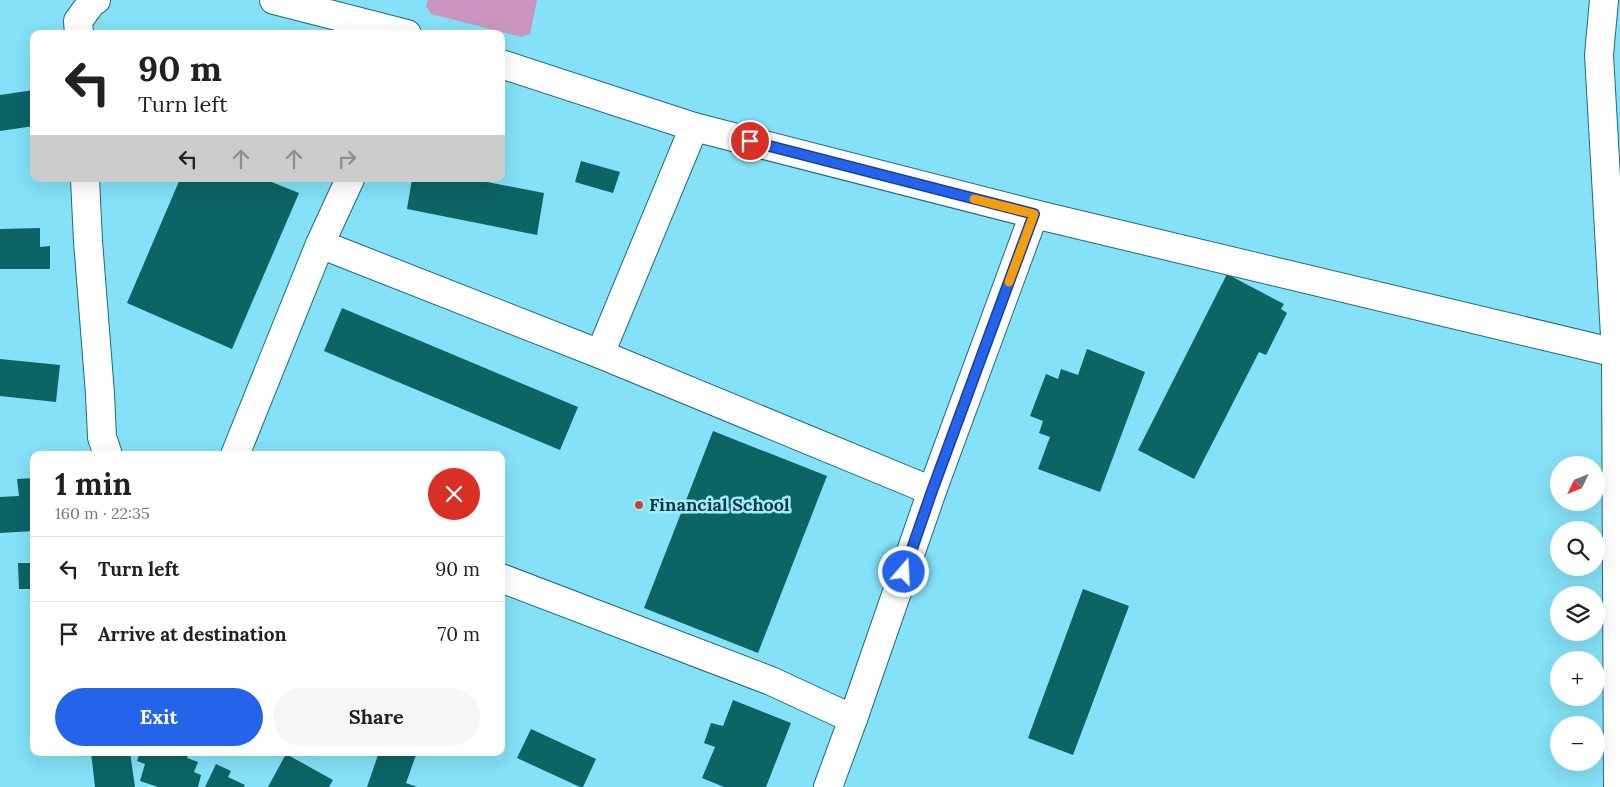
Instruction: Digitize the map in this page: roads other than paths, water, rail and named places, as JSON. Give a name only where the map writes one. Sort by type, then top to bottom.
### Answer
[{"type":"street","points":[[79,30],[78,21],[92,2],[96,0]]},
{"type":"street","points":[[274,0],[391,30]]},
{"type":"street","points":[[1604,0],[1599,55],[1612,155],[1616,353],[1618,787]]},
{"type":"street","points":[[505,65],[694,127],[1034,214],[1616,353]]},
{"type":"street","points":[[600,354],[694,127]]},
{"type":"street","points":[[85,182],[102,437],[107,451]]},
{"type":"street","points":[[237,451],[320,244],[349,182]]},
{"type":"street","points":[[828,787],[932,491],[1034,214]]},
{"type":"street","points":[[320,244],[600,354],[932,491]]},
{"type":"street","points":[[505,580],[770,681],[853,720]]},
{"type":"place","name":"Financial School","points":[[639,505]]}]
